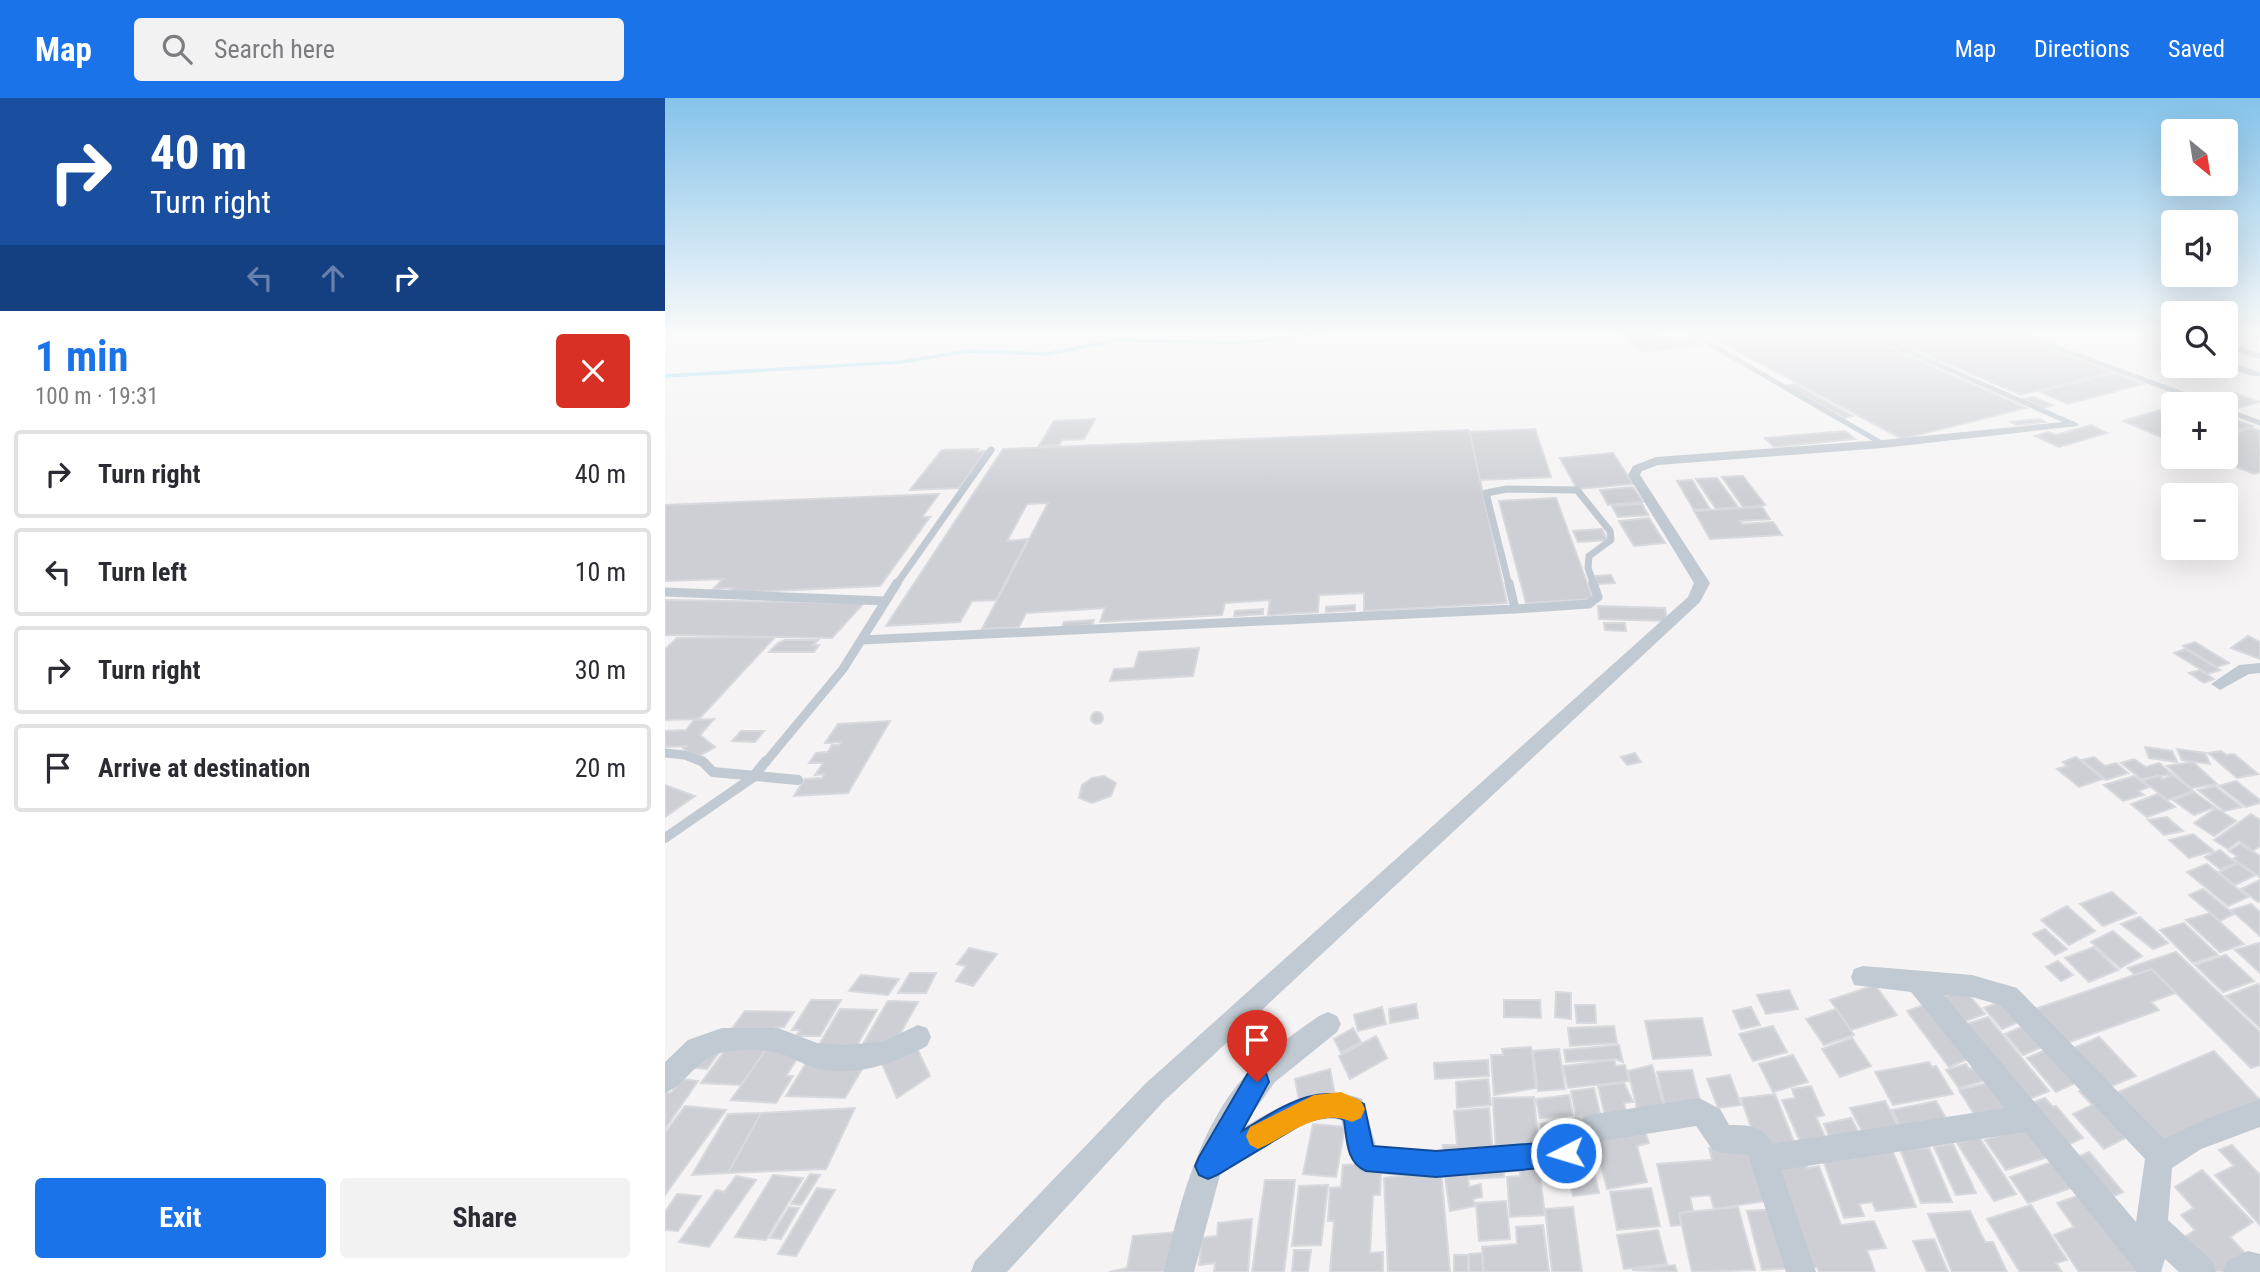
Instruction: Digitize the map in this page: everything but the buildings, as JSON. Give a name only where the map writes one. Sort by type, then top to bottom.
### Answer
[{"type":"street","points":[[986,1272],[1153,1093],[1695,599],[1702,583],[1696,569],[1634,475],[1637,469],[1656,461],[1883,444],[2073,424]]},
{"type":"street","points":[[2220,684],[2245,669],[2260,668]]},
{"type":"street","points":[[1863,977],[1972,986],[2008,996],[2162,1157]]},
{"type":"street","points":[[1918,982],[2149,1267]]},
{"type":"street","points":[[1179,1272],[1208,1166],[1257,1082],[1328,1024]]},
{"type":"street","points":[[665,1080],[697,1049],[722,1040],[778,1040],[817,1056],[844,1059],[884,1054],[918,1037]]},
{"type":"street","points":[[1208,1166],[1293,1115],[1314,1107],[1341,1104],[1355,1113],[1361,1151],[1366,1158],[1436,1164],[1576,1153],[1589,1147],[1586,1133],[1589,1129],[1699,1112],[1710,1119],[1722,1139],[1756,1142],[1801,1272]]},
{"type":"street","points":[[2149,1267],[2155,1175],[2162,1157],[2188,1142],[2260,1113]]},
{"type":"street","points":[[1764,1159],[2030,1118]]},
{"type":"street","points":[[2150,1224],[2201,1272]]},
{"type":"street","points":[[2238,1272],[2248,1266],[2260,1269]]},
{"type":"lane","points":[[1786,388],[1883,444]]},
{"type":"lane","points":[[1991,388],[2073,424]]},
{"type":"lane","points":[[2238,415],[2260,423]]},
{"type":"lane","points":[[665,838],[752,778],[842,669],[885,601],[991,450]]},
{"type":"lane","points":[[862,640],[1515,609],[1583,605],[1598,597],[1588,568],[1589,556],[1611,540],[1611,531],[1577,490],[1507,489],[1486,493],[1515,609]]},
{"type":"lane","points":[[665,592],[885,601]]},
{"type":"lane","points":[[665,753],[684,754],[709,764],[713,772],[752,778],[798,780]]},
{"type":"slow traffic","points":[[1258,1136],[1293,1115],[1314,1107],[1341,1104],[1352,1109]]},
{"type":"route","points":[[1257,1082],[1245,1098],[1208,1166],[1293,1115],[1314,1107],[1341,1104],[1355,1113],[1364,1158],[1436,1164],[1566,1153]]}]
